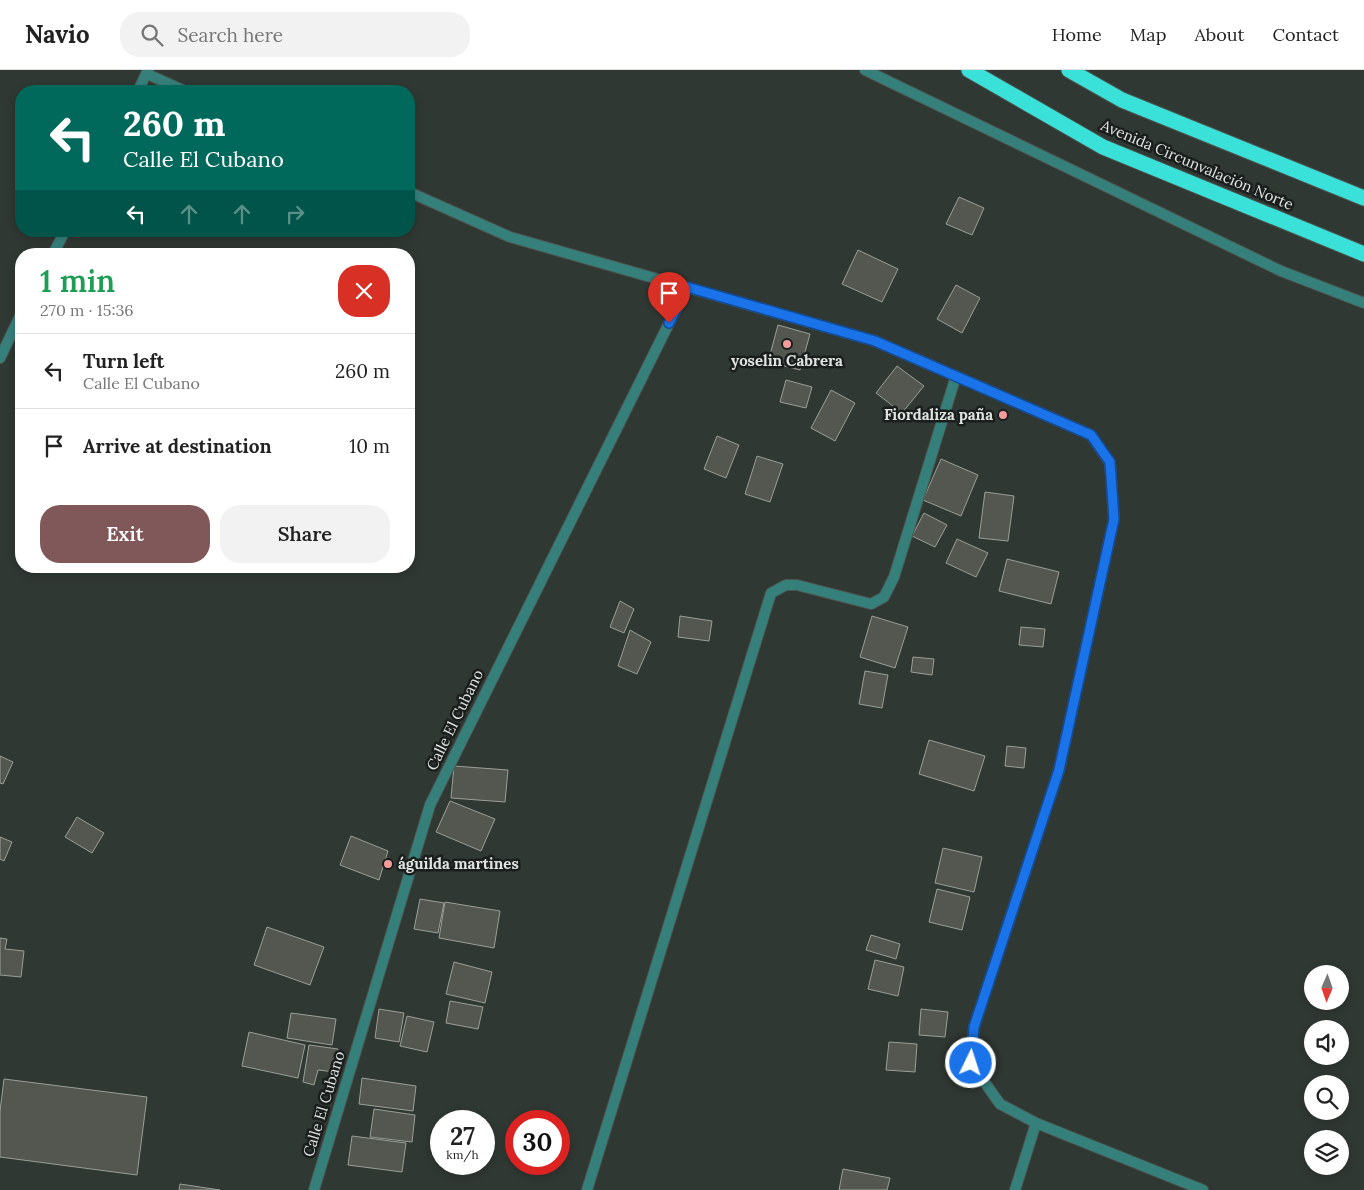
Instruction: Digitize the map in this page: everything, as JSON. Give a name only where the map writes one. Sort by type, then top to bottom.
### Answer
[{"type":"highway","name":"Avenida Circunvalación Norte","points":[[969,70],[1103,146],[1364,254]]},
{"type":"highway","name":"Avenida Circunvalación Norte","points":[[1069,70],[1122,100],[1364,198]]},
{"type":"street","points":[[865,70],[1281,271],[1364,303]]},
{"type":"street","points":[[141,85],[148,72],[173,85]]},
{"type":"street","points":[[415,195],[510,237],[875,341],[1091,435],[1110,462],[1114,519],[1059,770],[974,1027],[971,1063],[1000,1104],[1036,1123],[1202,1190]]},
{"type":"street","name":"Calle El Cubano","points":[[314,1190],[430,805],[687,287]]},
{"type":"street","points":[[0,358],[15,327]]},
{"type":"street","points":[[587,1190],[771,593],[786,585],[797,585],[871,604],[884,596],[894,578],[956,376]]},
{"type":"street","points":[[1015,1190],[1036,1123]]},
{"type":"building","points":[[959,197],[984,208],[972,235],[946,224]]},
{"type":"building","points":[[858,250],[898,269],[882,302],[842,284]]},
{"type":"building","points":[[956,285],[980,298],[962,333],[937,319]]},
{"type":"building","points":[[778,325],[810,334],[800,370],[768,362]]},
{"type":"building","points":[[897,366],[924,386],[902,413],[876,393]]},
{"type":"building","points":[[786,380],[812,387],[806,408],[780,402]]},
{"type":"building","points":[[831,390],[855,403],[835,441],[811,428]]},
{"type":"building","points":[[717,436],[739,445],[726,478],[704,469]]},
{"type":"building","points":[[757,456],[783,464],[770,502],[745,494]]},
{"type":"building","points":[[941,459],[978,475],[961,516],[923,500]]},
{"type":"building","points":[[985,492],[1014,496],[1008,541],[979,538]]},
{"type":"building","points":[[924,513],[947,525],[935,547],[912,536]]},
{"type":"building","points":[[957,539],[988,553],[976,577],[946,563]]},
{"type":"building","points":[[1007,559],[1059,572],[1051,604],[999,591]]},
{"type":"building","points":[[620,601],[634,609],[624,633],[610,627]]},
{"type":"building","points":[[680,616],[712,621],[709,641],[678,637]]},
{"type":"building","points":[[872,616],[908,627],[895,668],[860,657]]},
{"type":"building","points":[[1021,627],[1045,629],[1043,647],[1019,645]]},
{"type":"building","points":[[630,630],[651,642],[637,674],[618,666]]},
{"type":"building","points":[[913,657],[934,659],[932,675],[911,672]]},
{"type":"building","points":[[865,671],[888,675],[882,708],[859,704]]},
{"type":"building","points":[[929,740],[985,756],[974,791],[919,774]]},
{"type":"building","points":[[1007,746],[1026,748],[1024,768],[1005,766]]},
{"type":"building","points":[[0,756],[13,762],[3,784],[0,783]]},
{"type":"building","points":[[454,766],[508,770],[505,802],[451,798]]},
{"type":"building","points":[[450,801],[495,819],[481,851],[436,832]]},
{"type":"building","points":[[77,817],[104,833],[92,853],[65,837]]},
{"type":"building","points":[[351,836],[388,851],[379,880],[340,865]]},
{"type":"building","points":[[0,837],[12,842],[4,861],[0,859]]},
{"type":"building","points":[[943,848],[982,857],[974,892],[935,883]]},
{"type":"building","points":[[937,889],[970,897],[962,930],[929,922]]},
{"type":"building","points":[[420,899],[444,903],[438,933],[414,929]]},
{"type":"building","points":[[445,902],[500,911],[494,948],[439,938]]},
{"type":"building","points":[[267,927],[324,947],[310,985],[254,965]]},
{"type":"building","points":[[871,935],[900,944],[896,959],[866,950]]},
{"type":"building","points":[[0,938],[7,939],[5,949],[24,951],[21,977],[0,975]]},
{"type":"building","points":[[875,960],[904,967],[898,996],[868,989]]},
{"type":"building","points":[[454,962],[492,972],[485,1003],[446,994]]},
{"type":"building","points":[[450,1001],[483,1007],[478,1029],[446,1023]]},
{"type":"building","points":[[379,1009],[404,1013],[399,1042],[375,1038]]},
{"type":"building","points":[[921,1009],[948,1012],[945,1037],[919,1035]]},
{"type":"building","points":[[291,1013],[336,1019],[332,1045],[287,1038]]},
{"type":"building","points":[[407,1016],[434,1022],[427,1052],[400,1046]]},
{"type":"building","points":[[249,1032],[305,1045],[298,1078],[242,1066]]},
{"type":"building","points":[[889,1042],[917,1044],[915,1072],[886,1070]]},
{"type":"building","points":[[309,1045],[338,1049],[335,1072],[318,1070],[314,1085],[303,1082]]},
{"type":"building","points":[[362,1078],[416,1086],[413,1111],[359,1104]]},
{"type":"building","points":[[4,1079],[147,1097],[137,1175],[0,1157],[0,1111]]},
{"type":"building","points":[[374,1109],[415,1115],[412,1142],[370,1137]]},
{"type":"building","points":[[352,1136],[406,1143],[402,1172],[348,1165]]},
{"type":"building","points":[[843,1169],[890,1178],[887,1190],[839,1190]]},
{"type":"building","points":[[180,1184],[220,1190],[179,1190]]},
{"type":"place","name":"yoselin Cabrera","points":[[787,344]]},
{"type":"place","name":"Fiordaliza paña","points":[[1003,415]]},
{"type":"place","name":"águilda martines","points":[[388,864]]},
{"type":"route","points":[[669,323],[687,287],[875,341],[1091,435],[1110,462],[1114,519],[1059,770],[974,1027],[971,1063]]}]
